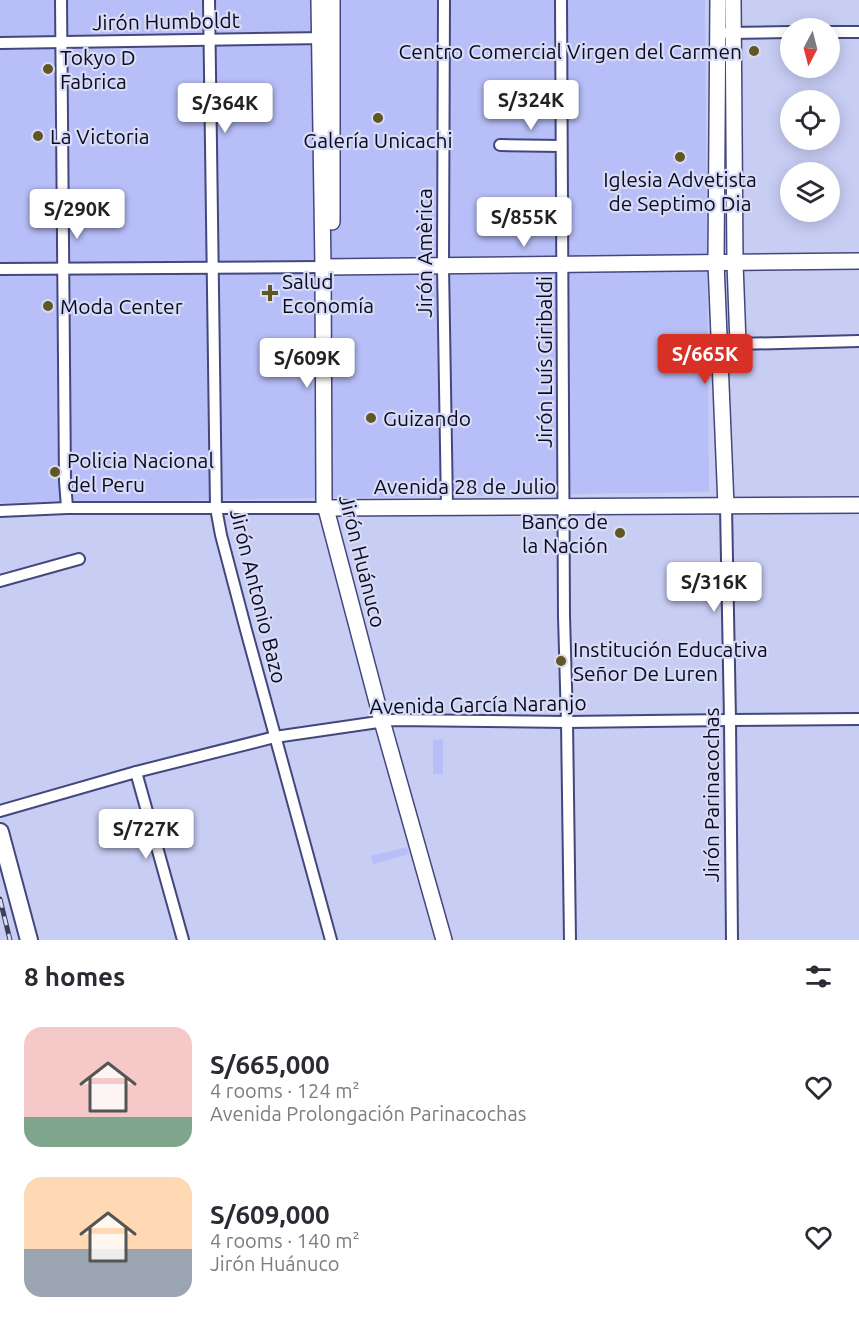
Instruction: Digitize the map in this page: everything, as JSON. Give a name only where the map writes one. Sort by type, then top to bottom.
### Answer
[{"type":"main road","points":[[0,832],[29,940]]},
{"type":"street","points":[[61,0],[67,508]]},
{"type":"street","name":"Jirón Antonio Bazo","points":[[209,0],[216,508],[330,940]]},
{"type":"street","name":"Jirón Huánuco","points":[[319,0],[326,38]]},
{"type":"street","name":"Jirón Huánuco","points":[[332,0],[326,38],[330,508],[444,940]]},
{"type":"street","name":"Jirón Amèrica","points":[[444,0],[443,266],[447,507]]},
{"type":"street","name":"Jirón Luís Giribaldi","points":[[561,0],[565,627],[570,940]]},
{"type":"street","points":[[718,0],[716,263],[726,506]]},
{"type":"street","points":[[734,0],[735,263],[738,344],[859,341]]},
{"type":"street","points":[[718,33],[780,32]]},
{"type":"street","points":[[840,32],[859,32]]},
{"type":"street","name":"Jirón Humboldt","points":[[0,44],[326,38]]},
{"type":"street","points":[[500,145],[561,146]]},
{"type":"street","points":[[0,269],[859,261]]},
{"type":"street","name":"Avenida 28 de Julio","points":[[0,511],[67,508],[859,505]]},
{"type":"street","name":"Jirón Parinacochas","points":[[726,506],[732,940]]},
{"type":"street","points":[[0,581],[79,559]]},
{"type":"street","name":"Avenida García Naranjo","points":[[0,810],[136,772],[275,737],[387,721],[859,719]]},
{"type":"street","name":"Jirón Huánuco","points":[[387,721],[453,940]]},
{"type":"street","points":[[136,772],[183,940]]},
{"type":"shaded area","points":[[0,0],[705,0],[709,492],[0,503]]},
{"type":"shaded area","points":[[443,739],[443,774],[433,774],[433,740]]},
{"type":"shaded area","points":[[407,847],[409,854],[373,864],[371,856]]},
{"type":"railway","points":[[0,899],[10,940]]},
{"type":"place","name":"Centro Comercial Virgen del Carmen","points":[[754,51]]},
{"type":"place","name":"Tokyo D Fabrica","points":[[48,69]]},
{"type":"place","name":"Galería Unicachi","points":[[378,118]]},
{"type":"place","name":"La Victoria","points":[[38,136]]},
{"type":"place","name":"Iglesia Advetista de Septimo Dia","points":[[680,157]]},
{"type":"place","name":"Salud Economía","points":[[270,293]]},
{"type":"place","name":"Moda Center","points":[[48,306]]},
{"type":"place","name":"Guizando","points":[[371,418]]},
{"type":"place","name":"Policia Nacional del Peru","points":[[55,472]]},
{"type":"place","name":"Banco de la Nación","points":[[620,533]]},
{"type":"place","name":"Institución Educativa Señor De Luren","points":[[561,661]]}]
